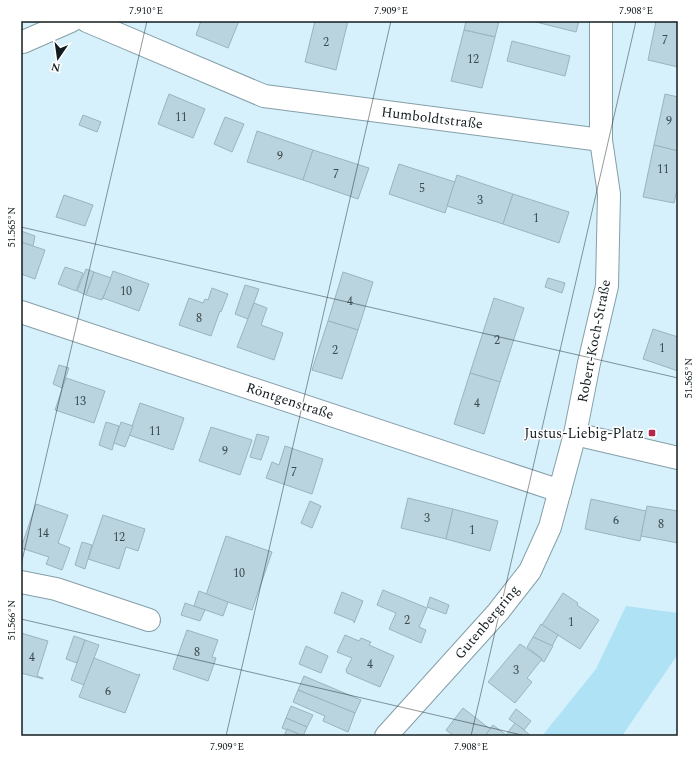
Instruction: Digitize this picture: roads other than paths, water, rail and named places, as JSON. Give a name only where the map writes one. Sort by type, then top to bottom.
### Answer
[{"type":"street","points":[[21,41],[23,42],[71,21]]},
{"type":"street","name":"Humboldtstraße","points":[[87,21],[264,96],[601,140]]},
{"type":"street","name":"Robert-Koch-Straße","points":[[560,491],[575,434],[589,363],[607,286],[609,194],[601,140],[601,21]]},
{"type":"street","name":"Röntgenstraße","points":[[21,312],[560,491]]},
{"type":"street","points":[[575,434],[678,458]]},
{"type":"street","name":"Gutenbergring","points":[[386,736],[498,612],[530,571],[550,527],[560,491]]},
{"type":"street","points":[[21,582],[56,589],[149,620]]},
{"type":"place","name":"Justus-Liebig-Platz","points":[[652,433]]}]
